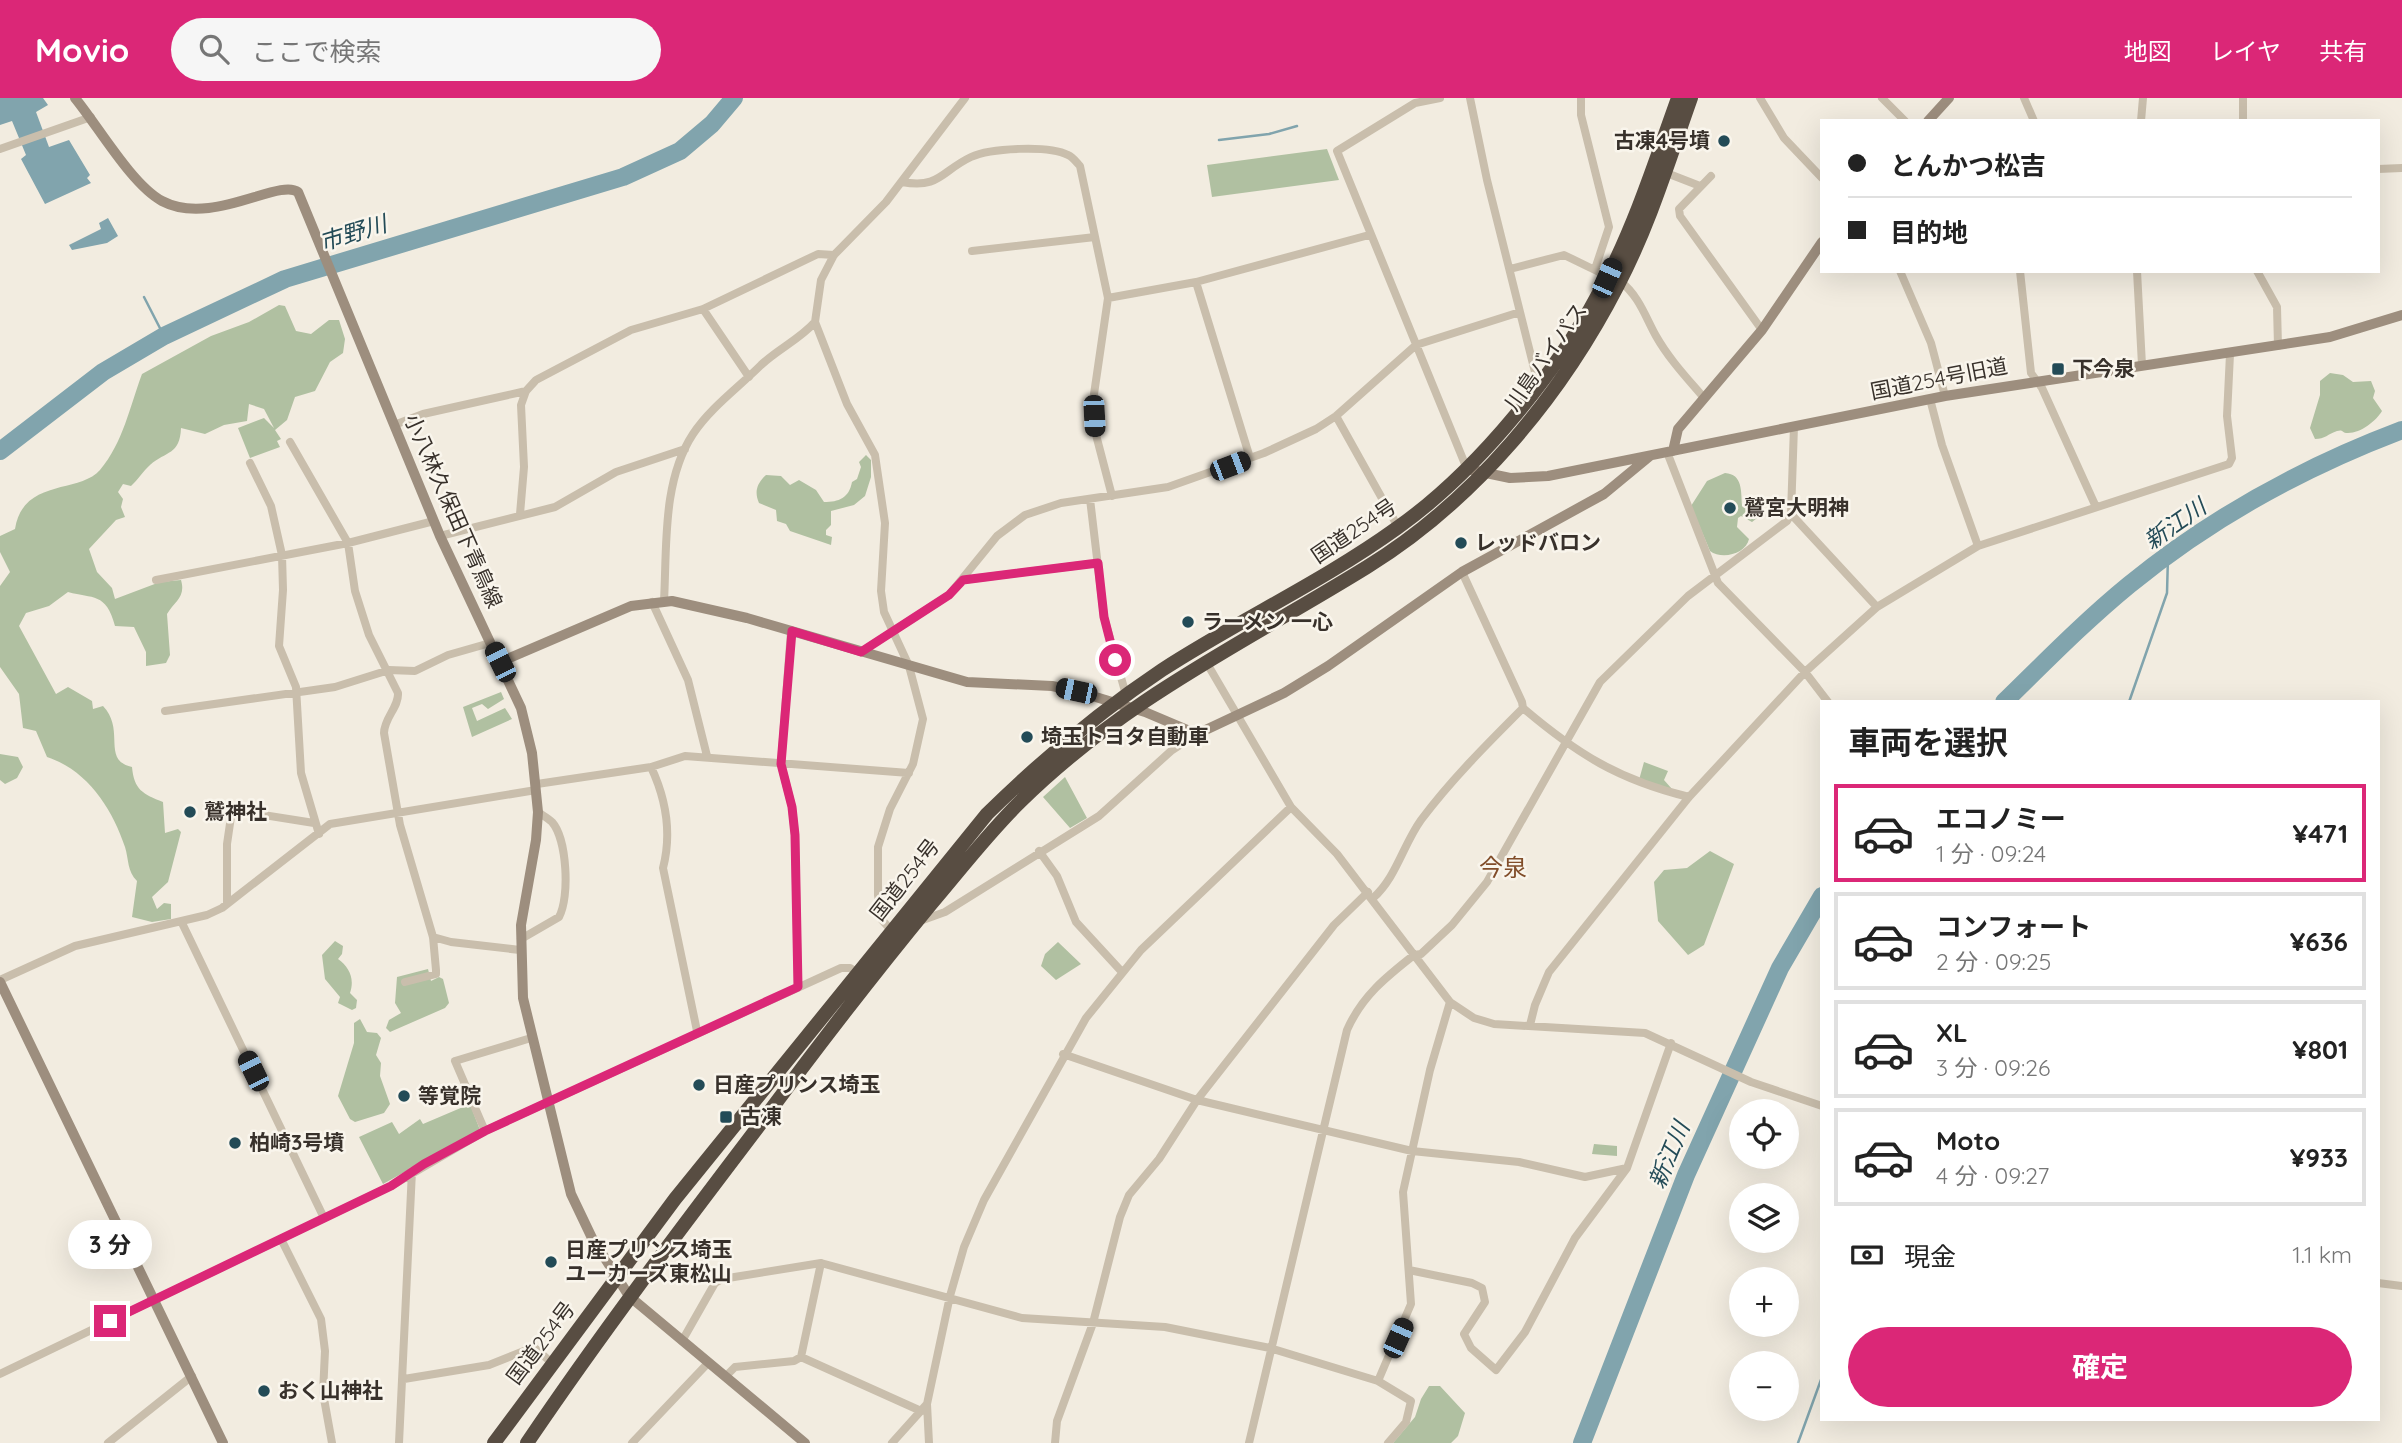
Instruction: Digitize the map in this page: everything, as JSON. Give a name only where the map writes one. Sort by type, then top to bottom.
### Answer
[{"type":"highway","name":"川島バイパス","points":[[1467,469],[1538,384],[1614,280],[1632,222],[1678,98]]},
{"type":"highway","name":"川島バイパス","points":[[1482,475],[1588,339],[1664,172],[1691,98]]},
{"type":"highway","name":"国道254号","points":[[494,1443],[732,1127],[987,814],[1032,771],[1186,656],[1320,579],[1398,527],[1467,469]]},
{"type":"highway","name":"国道254号","points":[[527,1443],[629,1296],[799,1069],[1005,816],[1124,702],[1205,660],[1369,566],[1442,511],[1482,475]]},
{"type":"street","points":[[0,149],[91,117],[75,98]]},
{"type":"street","points":[[892,931],[882,920],[878,895],[878,846],[890,809],[909,774],[923,719],[909,666],[884,612],[881,591],[885,523],[875,455],[847,404],[815,322],[821,280],[834,256],[902,182],[965,98]]},
{"type":"street","points":[[1440,98],[1415,100],[1337,151],[1369,235],[1467,469]]},
{"type":"street","points":[[1470,98],[1538,384]]},
{"type":"street","points":[[1581,98],[1581,115],[1609,227],[1595,268]]},
{"type":"street","points":[[1760,98],[1784,138],[1820,176]]},
{"type":"street","points":[[1882,98],[1903,119]]},
{"type":"street","points":[[1930,119],[1949,98]]},
{"type":"street","points":[[2024,98],[2033,119]]},
{"type":"street","points":[[2141,119],[2143,98]]},
{"type":"street","points":[[2243,98],[2243,119]]},
{"type":"street","name":"小八林久保田下青鳥線","points":[[91,117],[141,183],[160,200],[178,208],[199,211],[226,207],[290,188],[298,192],[303,200],[433,521],[521,708],[537,787],[538,812],[520,944],[523,998],[571,1194],[592,1238],[629,1296],[804,1443]]},
{"type":"street","points":[[902,182],[928,184],[982,153],[1032,150],[1070,155],[1080,166],[1108,298],[1093,401],[1095,431],[1112,496]]},
{"type":"street","points":[[2380,169],[2402,168]]},
{"type":"street","points":[[1664,172],[1700,186]]},
{"type":"street","points":[[1711,176],[1679,209],[1680,216],[1762,330]]},
{"type":"street","points":[[1108,298],[1196,282],[1369,235]]},
{"type":"street","points":[[972,251],[1095,237]]},
{"type":"street","points":[[1820,245],[1762,330],[1674,435],[1670,452],[1715,577],[1805,672],[1826,700]]},
{"type":"street","points":[[520,514],[524,467],[521,405],[536,380],[631,330],[703,309],[818,254],[834,256]]},
{"type":"street","points":[[1510,269],[1564,255],[1595,268],[1614,280],[1638,299],[1657,337],[1680,371],[1704,398]]},
{"type":"street","points":[[1901,273],[1931,343],[1945,396]]},
{"type":"street","points":[[2020,273],[2031,373],[2096,508]]},
{"type":"street","points":[[2137,273],[2142,365]]},
{"type":"street","points":[[2258,273],[2277,307],[2278,346]]},
{"type":"street","points":[[1196,282],[1250,458]]},
{"type":"street","points":[[703,309],[749,377]]},
{"type":"street","points":[[861,652],[949,595],[1012,522],[1040,509],[1168,487],[1298,439],[1336,416],[1416,345],[1520,312]]},
{"type":"street","name":"国道254号旧道","points":[[1467,469],[1482,475],[1529,478],[1945,396],[2036,380],[2278,346],[2363,329],[2402,315]]},
{"type":"street","points":[[664,601],[671,499],[685,449],[702,422],[774,354],[804,334],[815,322]]},
{"type":"street","points":[[1530,1025],[1549,972],[1689,797],[1805,672],[1877,607],[1978,546],[2229,464],[2232,458],[2227,416],[2230,354]]},
{"type":"street","points":[[394,425],[423,414],[527,391]]},
{"type":"street","points":[[1930,399],[1942,445],[1978,546]]},
{"type":"street","points":[[1336,416],[1398,527]]},
{"type":"street","points":[[1249,1443],[1347,1030],[1356,1009],[1374,987],[1414,954],[1422,954],[1452,925],[1487,882],[1594,691],[1609,671],[1676,606],[1777,531],[1791,514],[1794,426]]},
{"type":"street","points":[[290,442],[348,543],[355,591],[369,635],[389,670],[399,698],[384,726],[384,733],[398,814],[433,937],[436,974],[405,982]]},
{"type":"street","points":[[440,537],[569,501],[596,481],[685,449]]},
{"type":"street","points":[[917,921],[945,912],[1039,851],[1100,816],[1171,751],[1196,734],[1236,718],[1328,666],[1462,572],[1604,494],[1650,456]]},
{"type":"street","points":[[250,463],[271,506],[282,555],[283,590],[279,646],[296,693],[301,773],[319,834]]},
{"type":"street","points":[[1090,499],[1104,617],[1124,702]]},
{"type":"street","points":[[1791,514],[1877,607]]},
{"type":"street","points":[[156,580],[348,543],[433,521]]},
{"type":"street","points":[[963,580],[1098,563]]},
{"type":"street","points":[[1462,572],[1523,708],[1565,743],[1638,784],[1689,797]]},
{"type":"street","points":[[500,662],[613,613],[664,601],[699,606],[981,684],[1052,686],[1124,702],[1196,734]]},
{"type":"street","points":[[652,602],[688,680],[707,756]]},
{"type":"street","points":[[792,631],[781,764],[792,807],[795,835],[798,987]]},
{"type":"street","points":[[165,711],[335,687],[389,670],[415,671],[448,655],[491,643]]},
{"type":"street","points":[[1205,660],[1236,718],[1292,807],[1317,831],[1371,895],[1450,1002],[1474,1018],[1494,1024],[1645,1033],[1746,1079],[1820,1105]]},
{"type":"street","points":[[1055,1443],[1057,1422],[1093,1323],[1120,1217],[1129,1195],[1159,1159],[1197,1101],[1334,925],[1390,876],[1420,822],[1477,754],[1523,708]]},
{"type":"street","points":[[223,1443],[0,981],[75,946],[207,915],[227,904],[330,824],[650,767],[685,756],[909,774]]},
{"type":"street","points":[[650,767],[663,793],[669,846],[663,868],[697,1031]]},
{"type":"street","points":[[929,1443],[927,1404],[950,1296],[964,1248],[984,1199],[1063,1054],[1086,1018],[1122,972],[1178,912],[1292,807]]},
{"type":"street","points":[[227,904],[227,844],[232,810],[314,823]]},
{"type":"street","points":[[433,937],[451,942],[520,944],[559,917],[565,897],[559,835],[552,823],[538,812]]},
{"type":"street","points":[[1039,851],[1056,876],[1076,922],[1122,972]]},
{"type":"street","points":[[182,923],[324,1218]]},
{"type":"street","points":[[0,1374],[391,1186],[412,1171],[485,1131],[697,1031],[841,968],[850,968],[858,973]]},
{"type":"street","points":[[1378,1381],[1411,1304],[1403,1205],[1412,1151],[1450,1002]]},
{"type":"street","points":[[485,1131],[455,1061],[531,1038]]},
{"type":"street","points":[[1409,1270],[1472,1283],[1482,1288],[1485,1302],[1464,1334],[1471,1348],[1496,1370],[1525,1332],[1575,1238],[1627,1168],[1671,1043]]},
{"type":"street","points":[[1063,1054],[1197,1101],[1412,1151],[1519,1162],[1584,1177],[1627,1168]]},
{"type":"street","points":[[398,1443],[404,1380],[412,1171]]},
{"type":"street","points":[[281,1240],[321,1319],[325,1351],[323,1393],[332,1443]]},
{"type":"street","points":[[726,1376],[735,1367],[794,1361],[801,1357],[821,1263]]},
{"type":"street","points":[[682,1341],[715,1283],[722,1279],[821,1263],[950,1296],[1022,1318],[1165,1327],[1270,1348],[1378,1381],[1410,1401],[1406,1422],[1388,1443]]},
{"type":"street","points":[[2380,1283],[2402,1286]]},
{"type":"street","points":[[404,1380],[489,1365],[529,1349],[536,1349],[552,1363]]},
{"type":"street","points":[[801,1357],[921,1411]]},
{"type":"street","points":[[632,1443],[708,1363]]},
{"type":"street","points":[[108,1443],[191,1376]]},
{"type":"street","points":[[892,1443],[927,1404]]},
{"type":"green space","points":[[1327,149],[1339,180],[1212,197],[1207,165]]},
{"type":"green space","points":[[279,305],[285,306],[296,331],[311,334],[329,320],[339,320],[345,339],[343,353],[330,362],[315,391],[295,397],[287,420],[275,430],[281,439],[277,441],[280,447],[250,458],[238,428],[264,418],[274,428],[264,409],[249,404],[247,421],[224,425],[205,434],[181,428],[175,448],[150,465],[131,486],[123,484],[118,492],[123,499],[121,507],[125,517],[116,520],[89,549],[97,572],[112,588],[115,599],[160,582],[181,580],[181,595],[167,614],[170,655],[166,663],[146,666],[146,652],[134,627],[115,626],[103,602],[91,597],[68,592],[49,606],[26,613],[19,626],[56,694],[68,687],[92,701],[93,709],[103,706],[113,725],[118,758],[132,767],[135,781],[141,790],[163,802],[165,833],[178,829],[181,832],[168,882],[152,897],[157,909],[164,903],[171,904],[171,919],[152,922],[132,917],[137,881],[130,869],[120,832],[105,805],[86,781],[74,771],[47,757],[36,731],[23,728],[19,694],[0,667],[0,586],[10,572],[0,552],[0,536],[15,529],[20,513],[40,494],[79,482],[100,470],[115,448],[142,374],[211,336],[249,322]]},
{"type":"green space","points":[[2330,373],[2343,375],[2353,382],[2371,381],[2375,391],[2373,398],[2382,411],[2363,429],[2348,433],[2334,432],[2315,439],[2310,428],[2320,395],[2320,381]]},
{"type":"green space","points":[[866,455],[871,460],[871,477],[865,496],[854,505],[831,511],[831,525],[826,530],[826,535],[832,537],[831,545],[790,531],[786,524],[777,521],[776,510],[759,503],[757,488],[766,475],[781,476],[790,485],[799,480],[816,490],[824,502],[839,500],[857,479],[861,467],[859,462]]},
{"type":"green space","points":[[1725,473],[1738,480],[1742,505],[1758,505],[1761,515],[1752,522],[1741,516],[1738,518],[1737,527],[1749,539],[1747,544],[1739,552],[1721,555],[1710,551],[1691,506],[1707,481]]},
{"type":"green space","points":[[501,692],[504,699],[488,709],[482,704],[472,708],[477,721],[505,708],[512,719],[472,737],[463,707]]},
{"type":"green space","points":[[0,754],[18,757],[23,767],[17,778],[5,784],[0,780]]},
{"type":"green space","points":[[1644,762],[1668,771],[1664,780],[1672,789],[1639,780]]},
{"type":"green space","points":[[1065,777],[1087,818],[1070,828],[1043,797]]},
{"type":"green space","points":[[1710,851],[1734,864],[1704,945],[1688,955],[1658,921],[1654,882],[1664,870],[1687,868]]},
{"type":"green space","points":[[335,941],[343,946],[338,959],[350,973],[350,993],[357,1000],[356,1008],[352,1010],[338,1003],[340,997],[325,979],[322,955]]},
{"type":"green space","points":[[1058,942],[1081,964],[1056,980],[1041,966],[1045,954]]},
{"type":"green space","points":[[428,969],[431,981],[439,977],[443,979],[449,1003],[445,1008],[390,1032],[386,1028],[389,1020],[401,1013],[395,1003],[397,977]]},
{"type":"green space","points":[[360,1019],[367,1032],[377,1033],[381,1038],[376,1055],[381,1063],[380,1076],[390,1104],[384,1113],[355,1122],[350,1119],[338,1096],[354,1043],[354,1023]]},
{"type":"green space","points":[[470,1104],[480,1130],[383,1184],[359,1137],[392,1122],[399,1134],[420,1119],[423,1124]]},
{"type":"green space","points":[[1594,1144],[1617,1146],[1617,1156],[1592,1154]]},
{"type":"green space","points":[[1429,1386],[1440,1386],[1465,1413],[1458,1436],[1451,1443],[1393,1443],[1415,1417]]},
{"type":"water","points":[[0,98],[43,98],[48,105],[36,112],[49,147],[69,140],[90,175],[87,178],[91,183],[45,204],[21,159],[26,155],[12,121],[0,125]]},
{"type":"water","points":[[108,218],[118,236],[107,243],[72,250],[69,245],[101,229],[99,223]]},
{"type":"waterway","name":"市野川","points":[[0,451],[103,372],[164,336],[285,279],[623,177],[680,151],[712,124],[734,98]]},
{"type":"waterway","points":[[1219,140],[1269,134],[1297,126]]},
{"type":"waterway","points":[[144,297],[164,336]]},
{"type":"waterway","name":"新江川","points":[[2006,700],[2113,599],[2192,538],[2294,478],[2402,430]]},
{"type":"waterway","points":[[2130,700],[2167,593],[2168,556]]},
{"type":"waterway","name":"新江川","points":[[1582,1443],[1686,1175],[1780,968],[1820,899]]},
{"type":"waterway","points":[[1798,1443],[1820,1382]]},
{"type":"place","name":"古凍4号墳","points":[[1724,141]]},
{"type":"place","name":"下今泉","points":[[2058,369]]},
{"type":"place","name":"鷲宮大明神","points":[[1730,508]]},
{"type":"place","name":"レッドバロン","points":[[1461,543]]},
{"type":"place","name":"ラーメン 一心","points":[[1188,622]]},
{"type":"place","name":"埼玉トヨタ自動車","points":[[1027,737]]},
{"type":"place","name":"鷲神社","points":[[190,812]]},
{"type":"place","name":"日産プリンス埼玉","points":[[699,1085]]},
{"type":"place","name":"等覚院","points":[[404,1096]]},
{"type":"place","name":"古凍","points":[[726,1117]]},
{"type":"place","name":"柏崎3号墳","points":[[235,1143]]},
{"type":"place","name":"日産プリンス埼玉 ユーカーズ東松山","points":[[551,1262]]},
{"type":"place","name":"おく山神社","points":[[264,1391]]},
{"type":"district","name":"今泉","points":[[1503,868]]},
{"type":"route","points":[[110,1321],[391,1186],[424,1164],[485,1131],[798,987],[795,835],[792,807],[781,764],[792,631],[861,652],[949,595],[963,580],[1098,563],[1104,617],[1115,660]]}]
